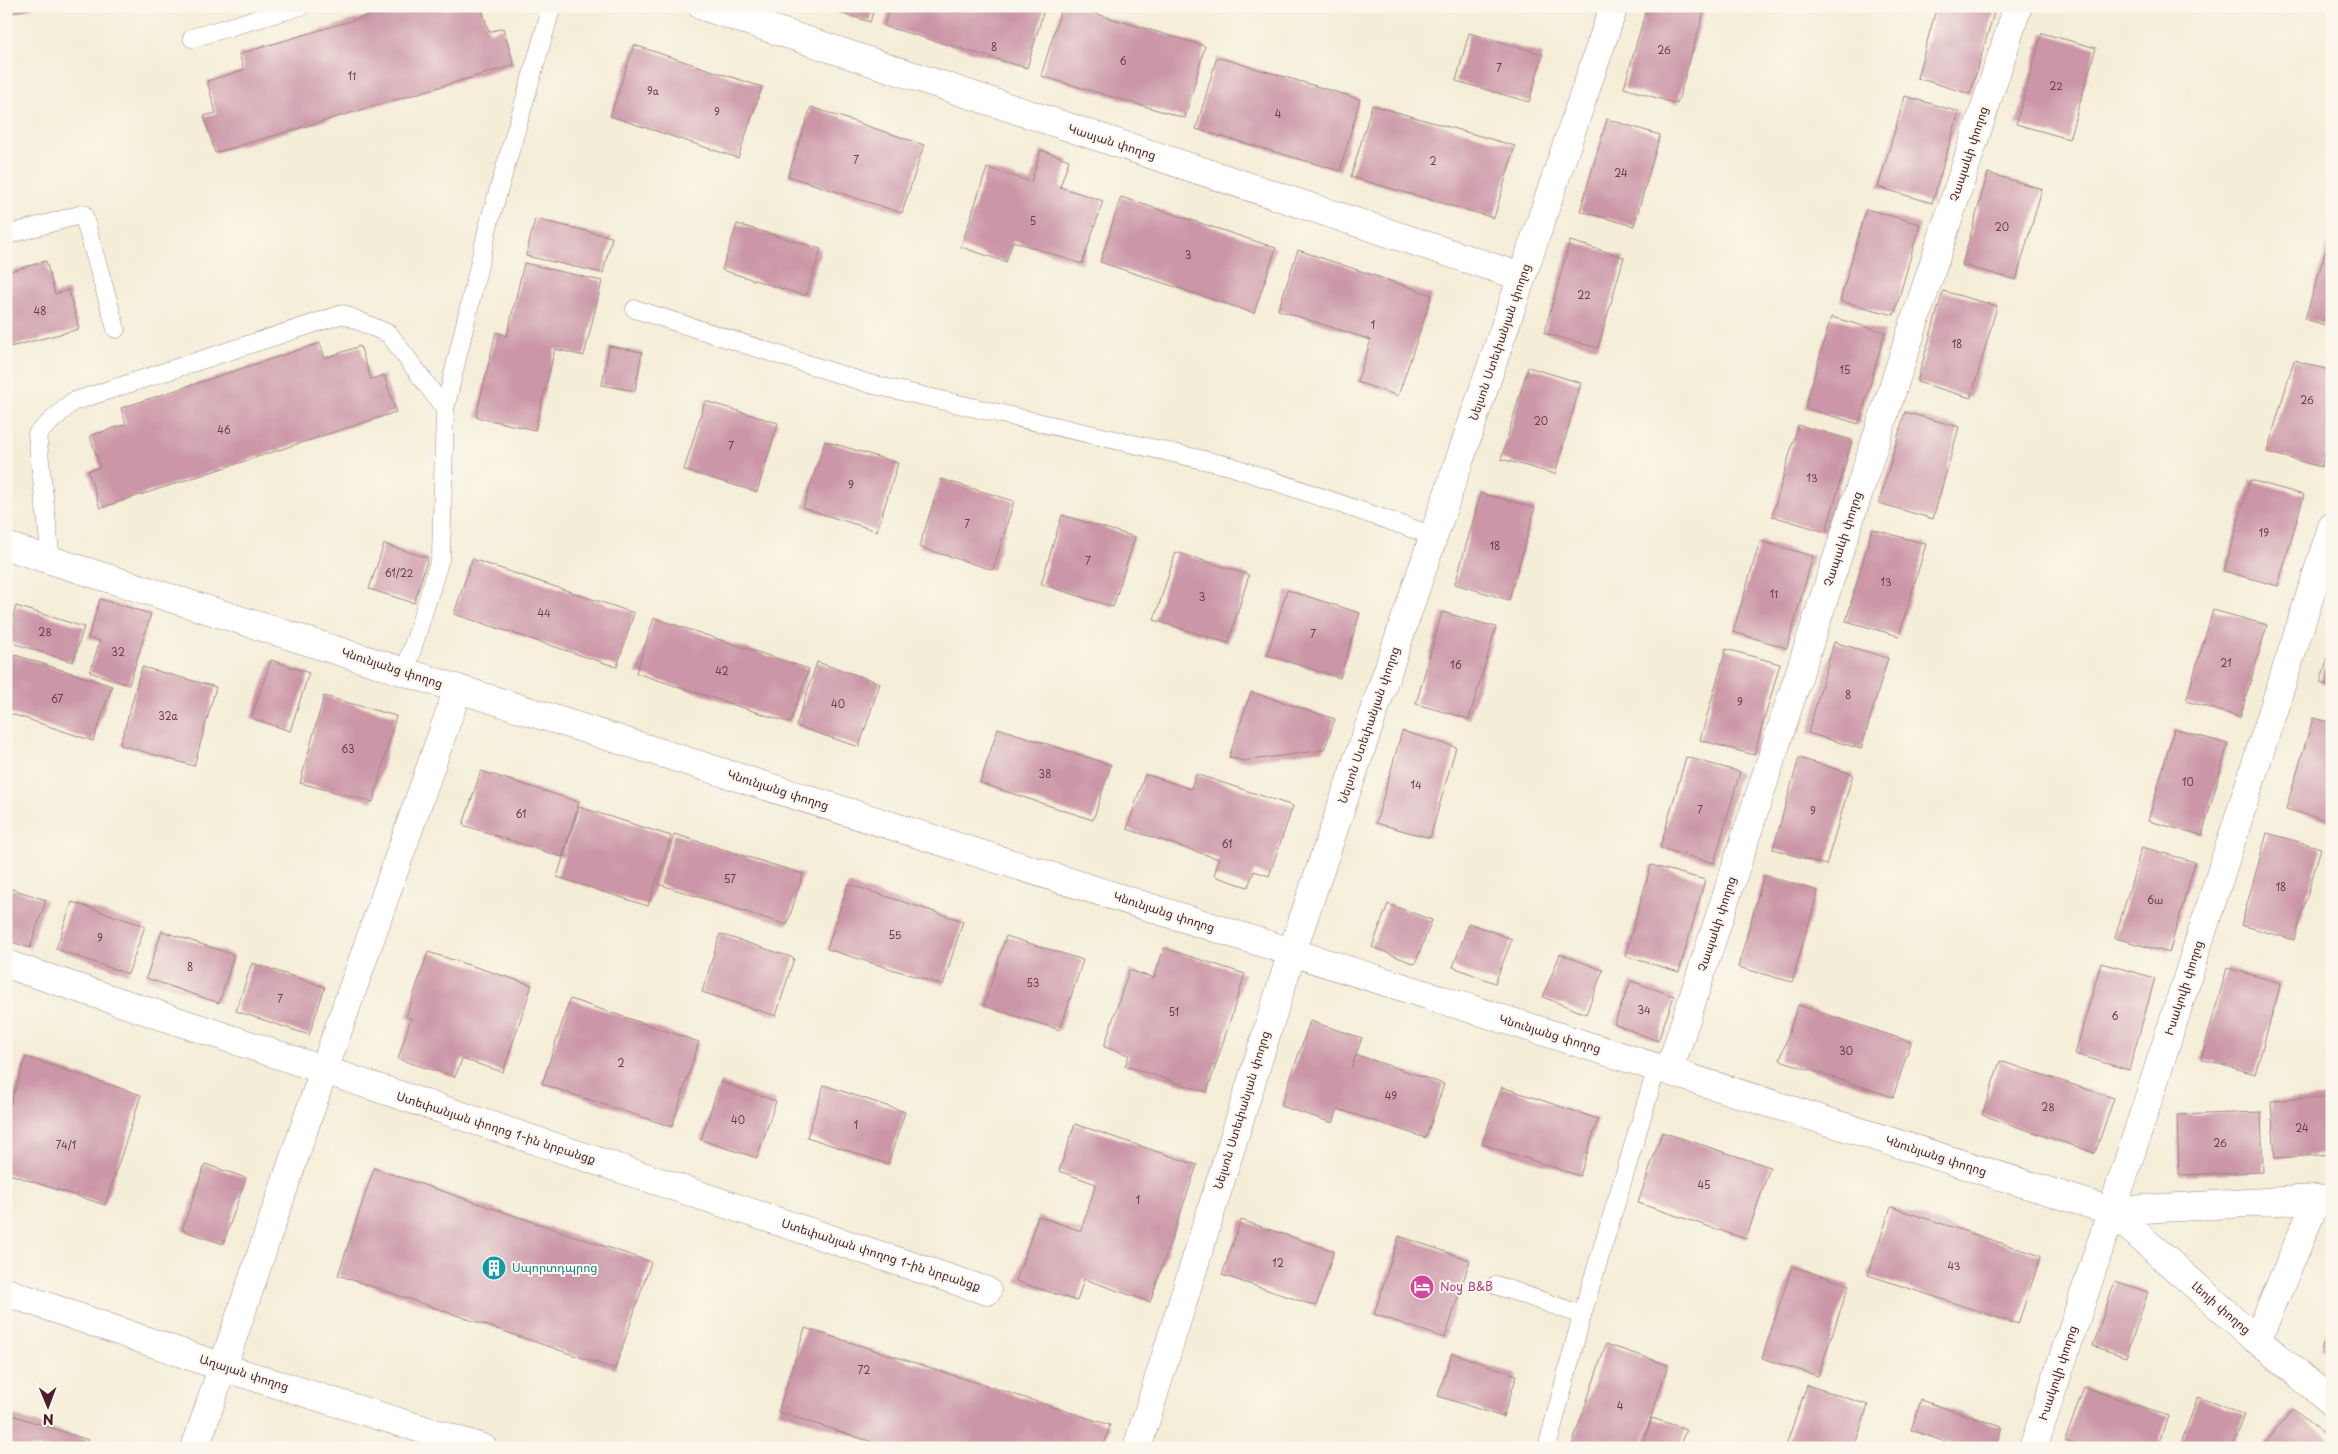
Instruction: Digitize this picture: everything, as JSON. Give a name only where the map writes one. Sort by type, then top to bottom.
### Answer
[{"type":"street","name":"Կասյան փողոց","points":[[702,6],[1522,277]]},
{"type":"street","name":"Նելսոն Ստեփանյան փողոց","points":[[1136,1448],[1292,952],[1614,6]]},
{"type":"street","name":"Չապաևի փողոց","points":[[1663,1069],[2018,6]]},
{"type":"street","name":"Իսակովի փողոց","points":[[2033,1448],[2332,527]]},
{"type":"street","name":"Կնունյանց փողոց","points":[[6,546],[2111,1211],[2324,1198]]},
{"type":"street","points":[[195,1448],[324,1070],[458,689]]},
{"type":"street","name":"Ստեփանյան փողոց 1-ին նրբանցք","points":[[6,964],[987,1291]]},
{"type":"street","points":[[2257,1340],[2324,1198]]},
{"type":"street","name":"Լեոյի փողոց","points":[[2111,1211],[2257,1340],[2332,1402]]},
{"type":"street","name":"Աղայան փողոց","points":[[6,1292],[222,1367],[483,1448]]},
{"type":"lane","points":[[192,38],[301,6]]},
{"type":"lane","points":[[405,672],[442,556],[445,409],[489,223],[552,6]]},
{"type":"lane","points":[[6,234],[83,214],[116,329]]},
{"type":"lane","points":[[636,309],[870,384],[1230,466],[1434,536]]},
{"type":"lane","points":[[51,560],[38,434],[72,402],[343,314],[388,334],[445,409]]},
{"type":"lane","points":[[1547,1448],[1582,1315],[1663,1069]]},
{"type":"lane","points":[[1496,1284],[1582,1315]]},
{"type":"building","points":[[6,6],[34,6],[34,7],[6,15]]},
{"type":"building","points":[[401,6],[443,6],[444,10],[456,6],[481,6],[489,32],[503,28],[514,65],[215,153],[204,116],[216,113],[207,81],[244,70],[239,54]]},
{"type":"building","points":[[817,6],[875,6],[870,22]]},
{"type":"building","points":[[890,6],[1045,6],[1027,68],[884,26]]},
{"type":"building","points":[[1062,6],[1069,6],[1205,46],[1185,118],[1041,76]]},
{"type":"building","points":[[1647,6],[1682,6],[1704,12],[1677,104],[1624,88]]},
{"type":"building","points":[[1937,6],[1996,6],[1970,94],[1917,78]]},
{"type":"building","points":[[1469,33],[1543,54],[1529,102],[1456,81]]},
{"type":"building","points":[[2042,33],[2096,48],[2069,139],[2016,124]]},
{"type":"building","points":[[634,45],[762,87],[738,158],[610,116]]},
{"type":"building","points":[[1217,57],[1360,99],[1340,171],[1196,129]]},
{"type":"building","points":[[1905,96],[1959,112],[1932,203],[1878,187]]},
{"type":"building","points":[[1372,105],[1515,146],[1494,218],[1351,177]]},
{"type":"building","points":[[811,107],[924,145],[902,213],[788,176]]},
{"type":"building","points":[[1607,119],[1660,135],[1634,226],[1580,211]]},
{"type":"building","points":[[1041,150],[1069,160],[1060,187],[1103,201],[1082,264],[1013,241],[1006,262],[961,247],[987,168],[1031,182]]},
{"type":"building","points":[[1988,173],[2042,189],[2016,280],[1962,265]]},
{"type":"building","points":[[1121,197],[1276,248],[1254,313],[1100,262]]},
{"type":"building","points":[[1866,209],[1920,224],[1894,315],[1840,301]]},
{"type":"building","points":[[535,219],[612,237],[603,273],[526,256]]},
{"type":"building","points":[[737,224],[821,249],[806,296],[722,270]]},
{"type":"building","points":[[2332,230],[2332,327],[2305,319]]},
{"type":"building","points":[[1570,241],[1624,257],[1598,348],[1544,333]]},
{"type":"building","points":[[1298,250],[1432,295],[1398,396],[1357,382],[1371,340],[1278,310]]},
{"type":"building","points":[[7,255],[11,271],[46,261],[55,294],[69,290],[79,329],[6,348]]},
{"type":"building","points":[[524,263],[602,281],[584,356],[555,349],[535,430],[476,417],[496,332],[507,336]]},
{"type":"building","points":[[1943,291],[1997,306],[1971,398],[1917,382]]},
{"type":"building","points":[[1831,317],[1885,332],[1859,424],[1805,408]]},
{"type":"building","points":[[320,343],[325,358],[360,346],[371,379],[384,375],[396,412],[100,508],[88,471],[100,467],[90,436],[126,424],[121,408]]},
{"type":"building","points":[[609,346],[642,352],[635,391],[602,385]]},
{"type":"building","points":[[2294,360],[2332,371],[2332,430],[2321,467],[2267,452]]},
{"type":"building","points":[[1528,367],[1581,383],[1555,474],[1501,459]]},
{"type":"building","points":[[705,401],[778,423],[757,492],[684,470]]},
{"type":"building","points":[[1905,412],[1959,427],[1933,519],[1879,503]]},
{"type":"building","points":[[1798,425],[1852,440],[1826,532],[1772,516]]},
{"type":"building","points":[[825,441],[898,463],[877,531],[803,508]]},
{"type":"building","points":[[941,479],[1014,501],[993,570],[919,547]]},
{"type":"building","points":[[2250,480],[2304,495],[2278,586],[2224,571]]},
{"type":"building","points":[[1481,493],[1535,508],[1509,600],[1455,584]]},
{"type":"building","points":[[1062,515],[1135,537],[1113,607],[1041,584]]},
{"type":"building","points":[[1872,529],[1926,544],[1899,636],[1846,621]]},
{"type":"building","points":[[1760,541],[1813,556],[1787,648],[1733,632]]},
{"type":"building","points":[[384,544],[428,558],[414,603],[369,589]]},
{"type":"building","points":[[1176,552],[1249,575],[1228,643],[1154,620]]},
{"type":"building","points":[[472,559],[634,613],[617,667],[454,614]]},
{"type":"building","points":[[1287,590],[1360,613],[1340,678],[1267,655]]},
{"type":"building","points":[[100,599],[151,614],[129,685],[90,672],[100,641],[88,638]]},
{"type":"building","points":[[16,606],[84,627],[73,662],[6,641]]},
{"type":"building","points":[[2213,610],[2267,625],[2240,717],[2186,701]]},
{"type":"building","points":[[1442,612],[1496,627],[1469,719],[1416,704]]},
{"type":"building","points":[[654,618],[809,669],[790,723],[636,673]]},
{"type":"building","points":[[1834,642],[1888,658],[1861,749],[1808,733]]},
{"type":"building","points":[[2332,646],[2332,686],[2320,683]]},
{"type":"building","points":[[1726,649],[1780,664],[1754,755],[1700,740]]},
{"type":"building","points":[[6,652],[112,686],[93,741],[6,712]]},
{"type":"building","points":[[271,660],[309,673],[290,731],[251,718]]},
{"type":"building","points":[[817,662],[880,683],[859,747],[796,726]]},
{"type":"building","points":[[142,667],[216,687],[194,766],[120,745]]},
{"type":"building","points":[[1251,692],[1335,719],[1324,750],[1244,761],[1229,757]]},
{"type":"building","points":[[324,696],[396,716],[373,802],[300,783]]},
{"type":"building","points":[[2313,718],[2332,723],[2332,822],[2286,809]]},
{"type":"building","points":[[998,728],[1111,765],[1093,820],[980,783]]},
{"type":"building","points":[[2174,729],[2228,744],[2202,835],[2148,821]]},
{"type":"building","points":[[1402,731],[1456,747],[1430,838],[1376,823]]},
{"type":"building","points":[[1686,757],[1740,772],[1714,863],[1660,848]]},
{"type":"building","points":[[1799,758],[1853,774],[1826,865],[1773,849]]},
{"type":"building","points":[[481,771],[579,802],[562,857],[463,825]]},
{"type":"building","points":[[1145,774],[1191,789],[1196,774],[1293,806],[1269,876],[1254,871],[1248,887],[1214,876],[1219,859],[1127,829]]},
{"type":"building","points":[[579,807],[671,836],[648,906],[557,877]]},
{"type":"building","points":[[2267,833],[2321,848],[2294,940],[2241,925]]},
{"type":"building","points":[[674,834],[803,874],[787,925],[658,884]]},
{"type":"building","points":[[2142,847],[2195,862],[2169,953],[2115,938]]},
{"type":"building","points":[[1651,865],[1705,880],[1679,972],[1625,956]]},
{"type":"building","points":[[1764,875],[1818,891],[1792,982],[1738,967]]},
{"type":"building","points":[[848,884],[963,921],[943,985],[827,949]]},
{"type":"building","points":[[6,887],[46,900],[30,948],[6,940]]},
{"type":"building","points":[[72,902],[145,926],[128,974],[56,949]]},
{"type":"building","points":[[1388,904],[1432,920],[1415,964],[1372,947]]},
{"type":"building","points":[[1469,923],[1512,939],[1495,983],[1453,967]]},
{"type":"building","points":[[162,931],[234,955],[219,1003],[146,978]]},
{"type":"building","points":[[720,934],[794,958],[776,1016],[702,992]]},
{"type":"building","points":[[1006,936],[1083,960],[1060,1030],[984,1006]]},
{"type":"building","points":[[1164,948],[1245,974],[1207,1092],[1125,1066],[1129,1055],[1104,1047],[1129,970],[1154,978]]},
{"type":"building","points":[[428,952],[532,985],[503,1072],[462,1059],[455,1077],[398,1059],[411,1018],[406,1017]]},
{"type":"building","points":[[1560,954],[1603,970],[1586,1014],[1543,997]]},
{"type":"building","points":[[252,963],[325,987],[309,1035],[236,1011]]},
{"type":"building","points":[[2101,963],[2155,978],[2129,1070],[2075,1054]]},
{"type":"building","points":[[2227,968],[2281,983],[2255,1074],[2201,1059]]},
{"type":"building","points":[[1631,981],[1674,996],[1658,1041],[1614,1024]]},
{"type":"building","points":[[570,999],[699,1042],[672,1127],[542,1084]]},
{"type":"building","points":[[1798,1005],[1911,1042],[1893,1097],[1780,1060]]},
{"type":"building","points":[[1310,1021],[1362,1038],[1351,1068],[1357,1055],[1444,1084],[1426,1138],[1338,1109],[1333,1123],[1281,1106]]},
{"type":"building","points":[[26,1057],[141,1095],[105,1205],[6,1173],[6,1117]]},
{"type":"building","points":[[2000,1061],[2114,1098],[2095,1153],[1982,1115]]},
{"type":"building","points":[[720,1082],[776,1101],[757,1158],[701,1140]]},
{"type":"building","points":[[824,1085],[905,1112],[888,1164],[807,1137]]},
{"type":"building","points":[[1502,1087],[1598,1119],[1580,1176],[1482,1144]]},
{"type":"building","points":[[2332,1096],[2332,1154],[2275,1158],[2271,1101]]},
{"type":"building","points":[[2261,1112],[2263,1172],[2179,1175],[2177,1115]]},
{"type":"building","points":[[1075,1124],[1197,1165],[1150,1302],[1084,1279],[1077,1301],[1016,1281],[1038,1216],[1081,1231],[1096,1184],[1059,1171]]},
{"type":"building","points":[[1662,1132],[1770,1167],[1746,1239],[1638,1203]]},
{"type":"building","points":[[205,1164],[246,1178],[223,1244],[182,1230]]},
{"type":"building","name":"Սպորտդպրոց","points":[[374,1168],[651,1262],[615,1369],[338,1275]]},
{"type":"building","points":[[1891,1207],[2041,1256],[2018,1324],[1868,1275]]},
{"type":"building","points":[[1241,1220],[1334,1251],[1316,1306],[1222,1275]]},
{"type":"building","name":"Noy B&B","points":[[1399,1236],[1470,1260],[1445,1338],[1374,1314]]},
{"type":"building","points":[[1792,1266],[1849,1285],[1818,1376],[1762,1358]]},
{"type":"building","points":[[2115,1281],[2148,1292],[2126,1357],[2093,1346]]},
{"type":"building","points":[[2332,1323],[2332,1352],[2321,1348]]},
{"type":"building","points":[[805,1328],[1110,1425],[1103,1448],[891,1448],[778,1412]]},
{"type":"building","points":[[1606,1344],[1668,1365],[1641,1448],[1571,1448]]},
{"type":"building","points":[[1452,1353],[1517,1375],[1503,1417],[1438,1396]]},
{"type":"building","points":[[1807,1385],[1868,1405],[1854,1448],[1785,1448]]},
{"type":"building","points":[[2084,1387],[2168,1416],[2157,1448],[2085,1448],[2065,1441]]},
{"type":"building","points":[[2198,1397],[2245,1415],[2232,1448],[2179,1448]]},
{"type":"building","points":[[1921,1400],[2002,1427],[1995,1448],[1963,1448],[1911,1430]]},
{"type":"building","points":[[2293,1409],[2332,1441],[2332,1448],[2261,1448]]},
{"type":"building","points":[[6,1413],[88,1440],[85,1448],[6,1448]]},
{"type":"building","points":[[1652,1418],[1686,1429],[1679,1448],[1642,1448]]},
{"type":"place","name":"Սպորտդպրոց","points":[[494,1268]]},
{"type":"place","name":"Noy B&B","points":[[1422,1287]]}]
